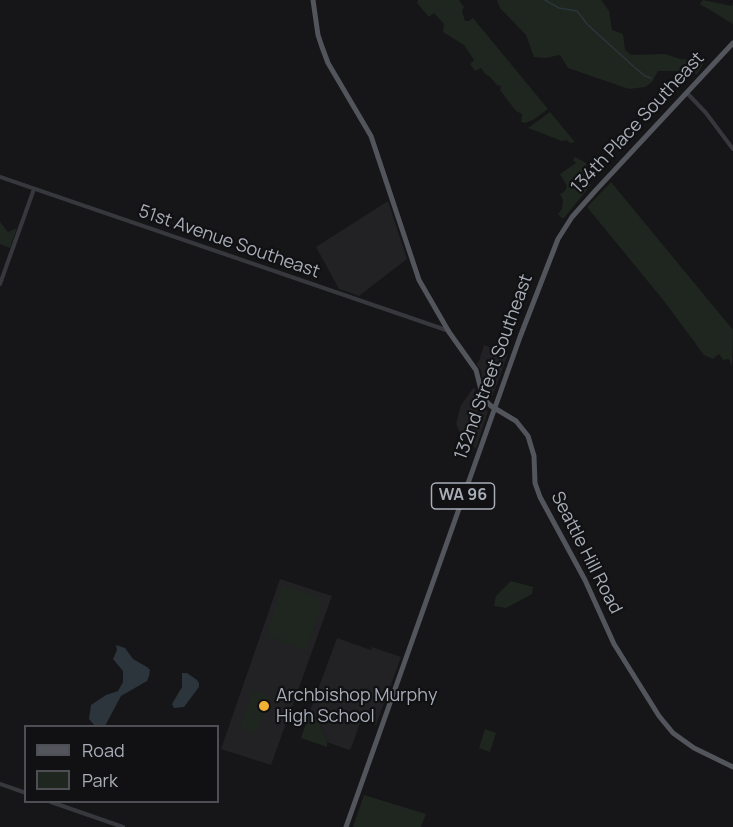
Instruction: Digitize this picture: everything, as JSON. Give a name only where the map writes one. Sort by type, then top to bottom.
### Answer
[{"type":"main road","name":"Seattle Hill Road","points":[[313,0],[318,35],[328,63],[371,136],[419,280],[449,332],[476,370],[483,398],[495,409],[516,421],[528,436],[534,456],[535,483],[540,497],[585,580],[614,644],[673,734],[694,748],[733,767]]},
{"type":"main road","name":"134th Place Southeast","points":[[566,225],[733,43]]},
{"type":"main road","name":"132nd Street Southeast","points":[[346,827],[551,253],[566,225]]},
{"type":"street","points":[[687,93],[706,113],[733,149]]},
{"type":"street","name":"51st Avenue Southeast","points":[[0,177],[449,332]]},
{"type":"street","points":[[0,284],[34,189]]},
{"type":"street","points":[[0,784],[24,792]]},
{"type":"street","points":[[57,803],[123,827]]},
{"type":"shaded area","points":[[388,201],[407,259],[359,296],[339,289],[316,247]]},
{"type":"shaded area","points":[[484,345],[508,354],[491,396],[485,394],[481,370],[476,364]]},
{"type":"shaded area","points":[[474,387],[480,401],[488,411],[476,449],[460,433],[456,424],[461,405]]},
{"type":"shaded area","name":"Archbishop Murphy High School","points":[[280,579],[332,596],[271,765],[221,749]]},
{"type":"shaded area","points":[[337,638],[371,650],[372,647],[401,657],[376,725],[361,720],[349,750],[327,742],[316,715],[310,711]]},
{"type":"shaded area","points":[[116,645],[125,648],[133,659],[150,670],[149,676],[147,681],[121,696],[106,725],[94,725],[89,719],[91,705],[106,695],[118,691],[123,682],[123,671],[113,659],[117,650]]},
{"type":"shaded area","points":[[182,673],[187,673],[197,680],[199,687],[184,707],[174,708],[172,704],[182,687]]},
{"type":"green space","points":[[418,0],[459,0],[464,7],[462,11],[465,21],[473,18],[548,109],[533,120],[521,122],[522,114],[516,111],[500,90],[501,86],[497,85],[481,68],[475,71],[470,64],[474,60],[464,45],[443,32],[444,24],[434,13],[429,17],[417,3]]},
{"type":"green space","points":[[497,0],[601,0],[609,11],[612,30],[623,34],[625,50],[631,55],[665,54],[680,59],[705,61],[697,74],[686,71],[658,71],[652,82],[645,87],[629,89],[568,68],[560,55],[545,58],[534,57],[526,35],[500,8]]},
{"type":"green space","points":[[703,0],[732,6],[733,2],[733,24],[700,4]]},
{"type":"green space","points":[[550,112],[575,142],[562,141],[528,128]]},
{"type":"green space","points":[[575,157],[586,163],[588,178],[582,183],[588,180],[591,185],[562,218],[558,214],[562,209],[563,200],[560,194],[567,186],[560,174],[576,163],[573,160]]},
{"type":"green space","points":[[611,182],[733,330],[732,367],[729,359],[723,360],[719,354],[713,359],[704,355],[664,301],[587,207]]},
{"type":"green space","points":[[0,222],[8,232],[17,228],[10,248],[0,244]]},
{"type":"green space","points":[[511,581],[533,587],[532,594],[506,608],[494,606],[496,596]]},
{"type":"green space","points":[[284,586],[316,596],[320,603],[320,611],[307,647],[304,649],[266,636]]},
{"type":"green space","points":[[253,691],[270,697],[256,734],[240,728]]},
{"type":"green space","points":[[310,711],[316,715],[327,747],[301,738]]},
{"type":"green space","points":[[485,729],[496,733],[490,752],[479,748]]},
{"type":"green space","points":[[364,795],[426,814],[421,827],[353,827]]},
{"type":"waterway","points":[[545,0],[559,8],[577,11],[588,25],[633,66],[651,78]]},
{"type":"place","name":"Archbishop Murphy High School","points":[[264,706]]}]
